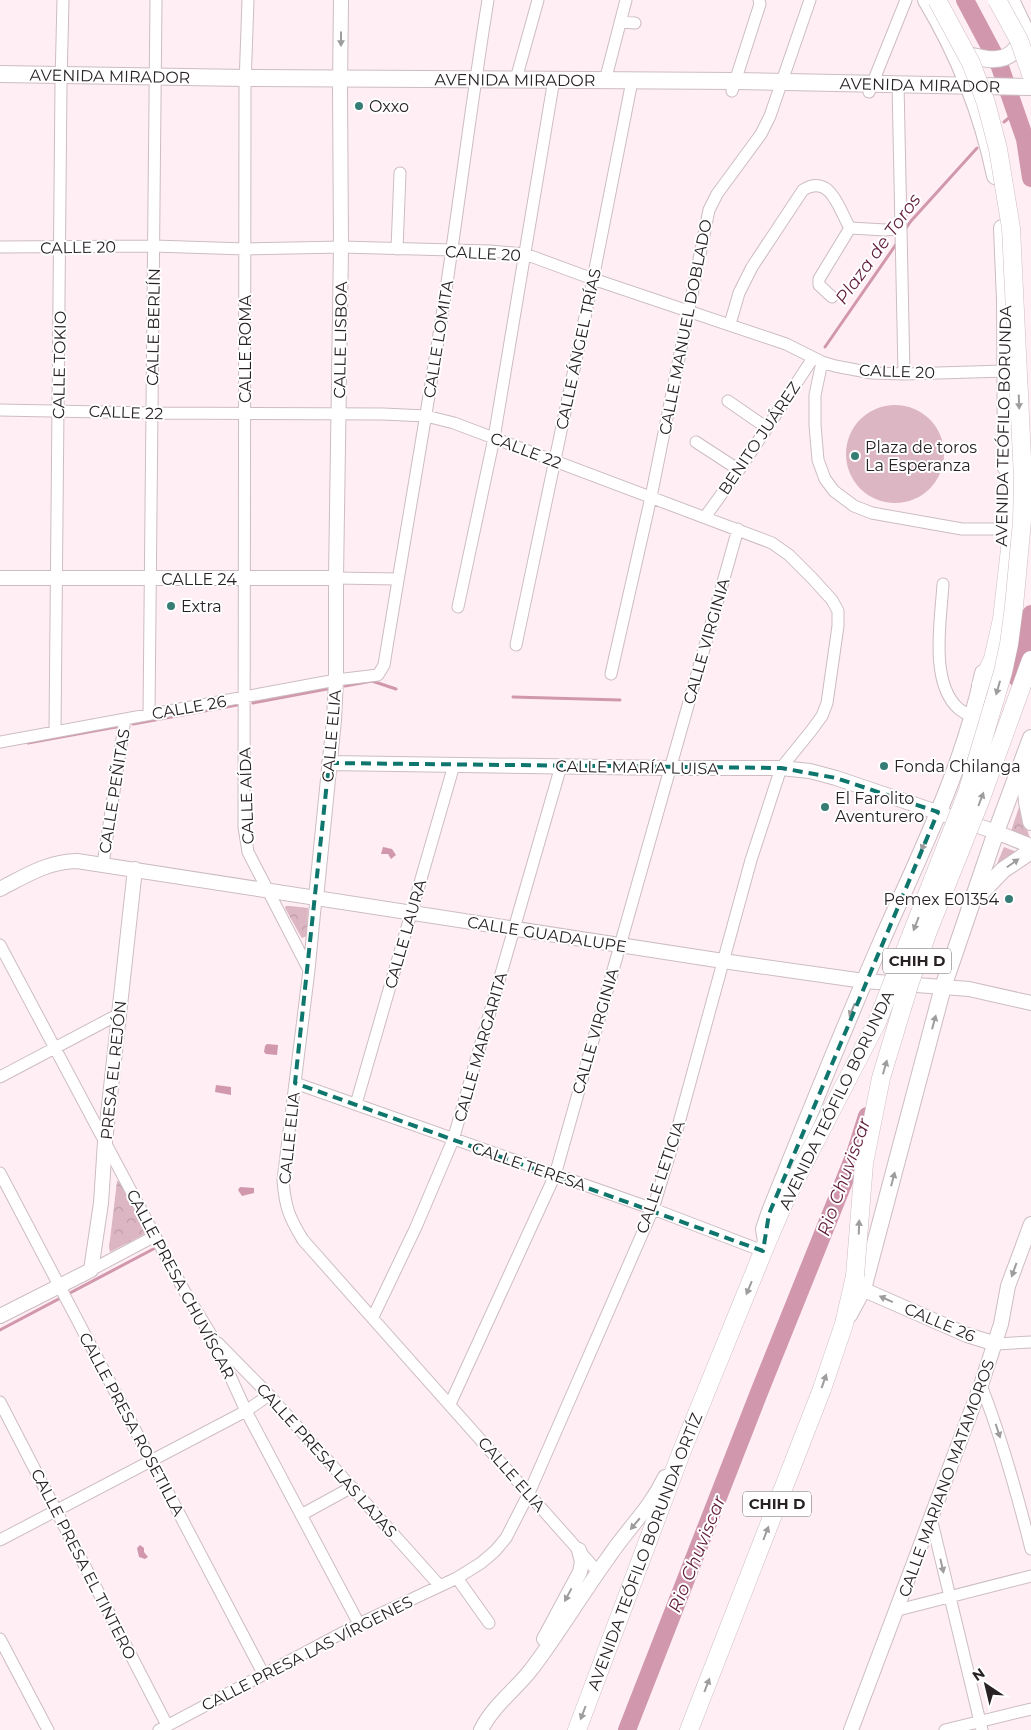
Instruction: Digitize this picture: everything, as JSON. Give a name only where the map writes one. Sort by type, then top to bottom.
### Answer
[{"type":"main road","name":"AVENIDA TEÓFILO BORUNDA","points":[[765,1247],[764,1228],[769,1214],[864,981],[938,812],[972,717],[981,685],[996,606],[1005,529],[1003,232],[998,193],[984,132],[954,51],[926,0]]},
{"type":"main road","name":"AVENIDA TEÓFILO BORUNDA","points":[[714,1374],[786,1198],[877,1022],[967,793],[1003,672],[1009,644],[1022,521],[1023,478],[1016,297],[1011,228],[1000,158],[986,103],[971,63],[937,0]]},
{"type":"main road","points":[[996,0],[1019,40],[1030,88]]},
{"type":"main road","points":[[954,51],[983,59],[994,59],[1012,53],[1029,37],[1011,0]]},
{"type":"main road","name":"AVENIDA MIRADOR","points":[[0,74],[61,79]]},
{"type":"main road","name":"AVENIDA MIRADOR","points":[[0,82],[61,79],[898,88],[991,91],[1030,88]]},
{"type":"main road","name":"AVENIDA MIRADOR","points":[[475,83],[516,79],[553,84],[605,81],[631,86]]},
{"type":"main road","points":[[981,685],[995,652],[1006,588],[1014,449],[1020,428]]},
{"type":"main road","name":"CHIH D","points":[[689,1730],[818,1398],[844,1324],[857,1283],[864,1163],[884,1070],[910,982],[928,931],[980,801],[1031,660]]},
{"type":"main road","points":[[857,1283],[943,987],[996,832],[1031,738]]},
{"type":"main road","points":[[1024,760],[1027,802],[1031,822]]},
{"type":"main road","points":[[973,901],[1003,870],[1031,852]]},
{"type":"main road","name":"AVENIDA TEÓFILO BORUNDA ORTÍZ","points":[[577,1730],[681,1453],[714,1374]]},
{"type":"street","name":"CALLE TOKIO","points":[[55,730],[63,0]]},
{"type":"street","name":"CALLE BERLÍN","points":[[150,714],[156,0]]},
{"type":"street","name":"CALLE ROMA","points":[[245,698],[243,579],[248,0]]},
{"type":"street","name":"CALLE LISBOA","points":[[336,680],[341,246],[341,0]]},
{"type":"street","name":"CALLE LOMITA","points":[[378,675],[384,666],[426,416],[488,0]]},
{"type":"street","points":[[516,79],[538,0]]},
{"type":"street","points":[[605,81],[626,0]]},
{"type":"street","points":[[733,86],[760,4],[759,0]]},
{"type":"street","name":"CALLE MANUEL DOBLADO","points":[[611,674],[650,497],[709,210],[761,134],[781,87],[810,0]]},
{"type":"street","points":[[871,88],[906,0]]},
{"type":"street","points":[[620,22],[635,24]]},
{"type":"street","points":[[458,607],[494,438],[553,84]]},
{"type":"street","name":"CALLE ÁNGEL TRÍAS","points":[[516,645],[593,279],[631,86]]},
{"type":"street","points":[[898,88],[904,374]]},
{"type":"street","points":[[397,249],[400,173]]},
{"type":"street","points":[[730,324],[739,293],[752,267],[804,190],[810,186],[824,186],[832,194],[850,228]]},
{"type":"street","points":[[850,228],[885,230],[900,228]]},
{"type":"street","points":[[832,297],[819,285],[818,281],[850,228]]},
{"type":"street","name":"CALLE 20","points":[[0,247],[154,246],[245,249],[341,246],[525,254],[786,344],[818,360],[872,372],[904,374],[1005,371]]},
{"type":"street","points":[[818,360],[815,395],[818,460],[825,479],[834,491],[854,506],[872,513],[962,528],[1005,529]]},
{"type":"street","name":"BENITO JUÁREZ","points":[[704,517],[818,360]]},
{"type":"street","points":[[728,401],[767,428]]},
{"type":"street","name":"CALLE 22","points":[[0,410],[426,416],[454,423],[772,543],[789,555],[832,600],[838,611],[838,626],[826,703],[822,716],[781,768]]},
{"type":"street","points":[[696,442],[739,470]]},
{"type":"street","name":"CALLE VIRGINIA","points":[[450,1404],[555,1175],[738,529]]},
{"type":"street","name":"CALLE 24","points":[[0,578],[398,579]]},
{"type":"street","points":[[943,584],[939,656],[942,675],[947,693],[958,708],[972,717]]},
{"type":"street","name":"CALLE 26","points":[[0,742],[55,730],[245,698],[336,680],[378,675]]},
{"type":"street","name":"CALLE ELIA","points":[[336,680],[309,970],[284,1180],[284,1196],[290,1218],[303,1240],[598,1572]]},
{"type":"street","name":"CALLE AÍDA","points":[[245,698],[244,827],[248,852],[309,970]]},
{"type":"street","name":"CALLE PEÑITAS","points":[[103,864],[125,719]]},
{"type":"street","name":"CALLE MARÍA LUISA","points":[[329,763],[781,768],[810,771],[938,812],[1031,846]]},
{"type":"street","name":"CALLE LAURA","points":[[356,1104],[454,765]]},
{"type":"street","name":"CALLE MARGARITA","points":[[373,1317],[416,1227],[452,1140],[561,766]]},
{"type":"street","name":"CALLE LETICIA","points":[[457,1578],[496,1551],[506,1538],[529,1493],[653,1209],[677,1130],[751,860],[781,768]]},
{"type":"street","name":"CALLE GUADALUPE","points":[[0,889],[46,866],[64,861],[103,864],[723,961],[864,981],[969,989],[1031,1003]]},
{"type":"street","name":"PRESA EL REJÓN","points":[[91,1270],[101,1203],[105,1142],[135,869]]},
{"type":"street","name":"CALLE PRESA CHUVÍSCAR","points":[[0,945],[54,1049],[212,1338],[246,1411],[360,1624]]},
{"type":"street","points":[[0,1077],[119,1014]]},
{"type":"street","name":"CALLE TERESA","points":[[295,1083],[452,1140],[765,1247]]},
{"type":"street","name":"CALLE PRESA ROSETILLA","points":[[0,1173],[264,1675]]},
{"type":"street","name":"CALLE MARIANO MATAMOROS","points":[[851,1730],[898,1610],[996,1344],[1008,1286],[1031,1224]]},
{"type":"street","points":[[0,1316],[155,1236]]},
{"type":"street","name":"CALLE 26","points":[[857,1283],[967,1335],[996,1344],[1031,1342]]},
{"type":"street","name":"CALLE PRESA LAS LAJAS","points":[[212,1338],[269,1395],[439,1585]]},
{"type":"street","points":[[481,1730],[498,1705],[526,1677],[617,1545],[642,1516],[669,1470],[704,1383],[714,1374]]},
{"type":"street","points":[[981,1385],[998,1428],[1031,1549]]},
{"type":"street","points":[[0,1540],[246,1411],[269,1395]]},
{"type":"street","name":"CALLE PRESA EL TINTERO","points":[[0,1402],[163,1728]]},
{"type":"street","points":[[301,1515],[352,1487]]},
{"type":"street","points":[[931,1518],[949,1598],[982,1726]]},
{"type":"street","points":[[526,1677],[580,1572],[582,1562],[579,1550]]},
{"type":"street","points":[[898,1610],[1031,1576]]},
{"type":"street","points":[[457,1578],[489,1623]]},
{"type":"street","name":"CALLE PRESA LAS VÍRGENES","points":[[163,1728],[360,1624],[457,1578]]},
{"type":"street","points":[[0,1639],[48,1730]]},
{"type":"street","points":[[945,1730],[982,1726],[1031,1710]]},
{"type":"highlighted area","points":[[329,763],[781,768],[836,778],[938,812],[769,1214],[763,1251],[295,1083]]},
{"type":"green space","name":"Plaza de toros La Esperanza","points":[[895,405],[914,408],[930,419],[941,435],[944,454],[941,473],[930,489],[914,500],[895,503],[876,500],[860,489],[849,473],[846,454],[849,435],[860,419],[876,408]]},
{"type":"green space","points":[[1021,801],[1022,812],[1030,839],[1010,834]]},
{"type":"green space","points":[[1004,847],[1022,854],[993,873]]},
{"type":"green space","points":[[286,906],[308,908],[307,936],[302,938],[285,908]]},
{"type":"green space","points":[[117,1181],[120,1182],[146,1232],[110,1252],[109,1248]]},
{"type":"shaded area","points":[[383,847],[392,849],[396,855],[391,859],[388,854],[381,854]]},
{"type":"shaded area","points":[[267,1044],[278,1045],[277,1055],[264,1052]]},
{"type":"shaded area","points":[[216,1085],[231,1087],[231,1095],[215,1092]]},
{"type":"shaded area","points":[[240,1187],[254,1188],[254,1193],[242,1196],[238,1190]]},
{"type":"shaded area","points":[[140,1545],[144,1548],[144,1552],[148,1557],[145,1559],[139,1557],[137,1548]]},
{"type":"waterway","name":"Rio Chuviscar","points":[[965,0],[999,64],[1025,139],[1031,178]]},
{"type":"waterway","name":"Plaza de Toros","points":[[1004,122],[1016,112]]},
{"type":"waterway","name":"Plaza de Toros","points":[[904,231],[977,148]]},
{"type":"waterway","name":"Plaza de Toros","points":[[825,347],[897,243]]},
{"type":"waterway","name":"Rio Chuviscar","points":[[1017,678],[1023,660],[1031,614]]},
{"type":"waterway","name":"Plaza de Toros","points":[[345,686],[372,681],[396,689]]},
{"type":"waterway","name":"Plaza de Toros","points":[[253,703],[327,689]]},
{"type":"waterway","name":"Plaza de Toros","points":[[513,697],[620,700]]},
{"type":"waterway","name":"Plaza de Toros","points":[[133,724],[237,705]]},
{"type":"waterway","name":"Plaza de Toros","points":[[28,743],[116,727]]},
{"type":"waterway","name":"Rio Chuviscar","points":[[627,1730],[855,1154],[867,1116]]},
{"type":"waterway","points":[[0,1330],[159,1246]]},
{"type":"place","name":"Oxxo","points":[[359,106]]},
{"type":"place","name":"Plaza de toros La Esperanza","points":[[855,456]]},
{"type":"place","name":"Extra","points":[[171,606]]},
{"type":"place","name":"Fonda Chilanga","points":[[884,766]]},
{"type":"place","name":"El Farolito Aventurero","points":[[825,807]]},
{"type":"place","name":"Pemex E01354","points":[[1009,899]]}]
